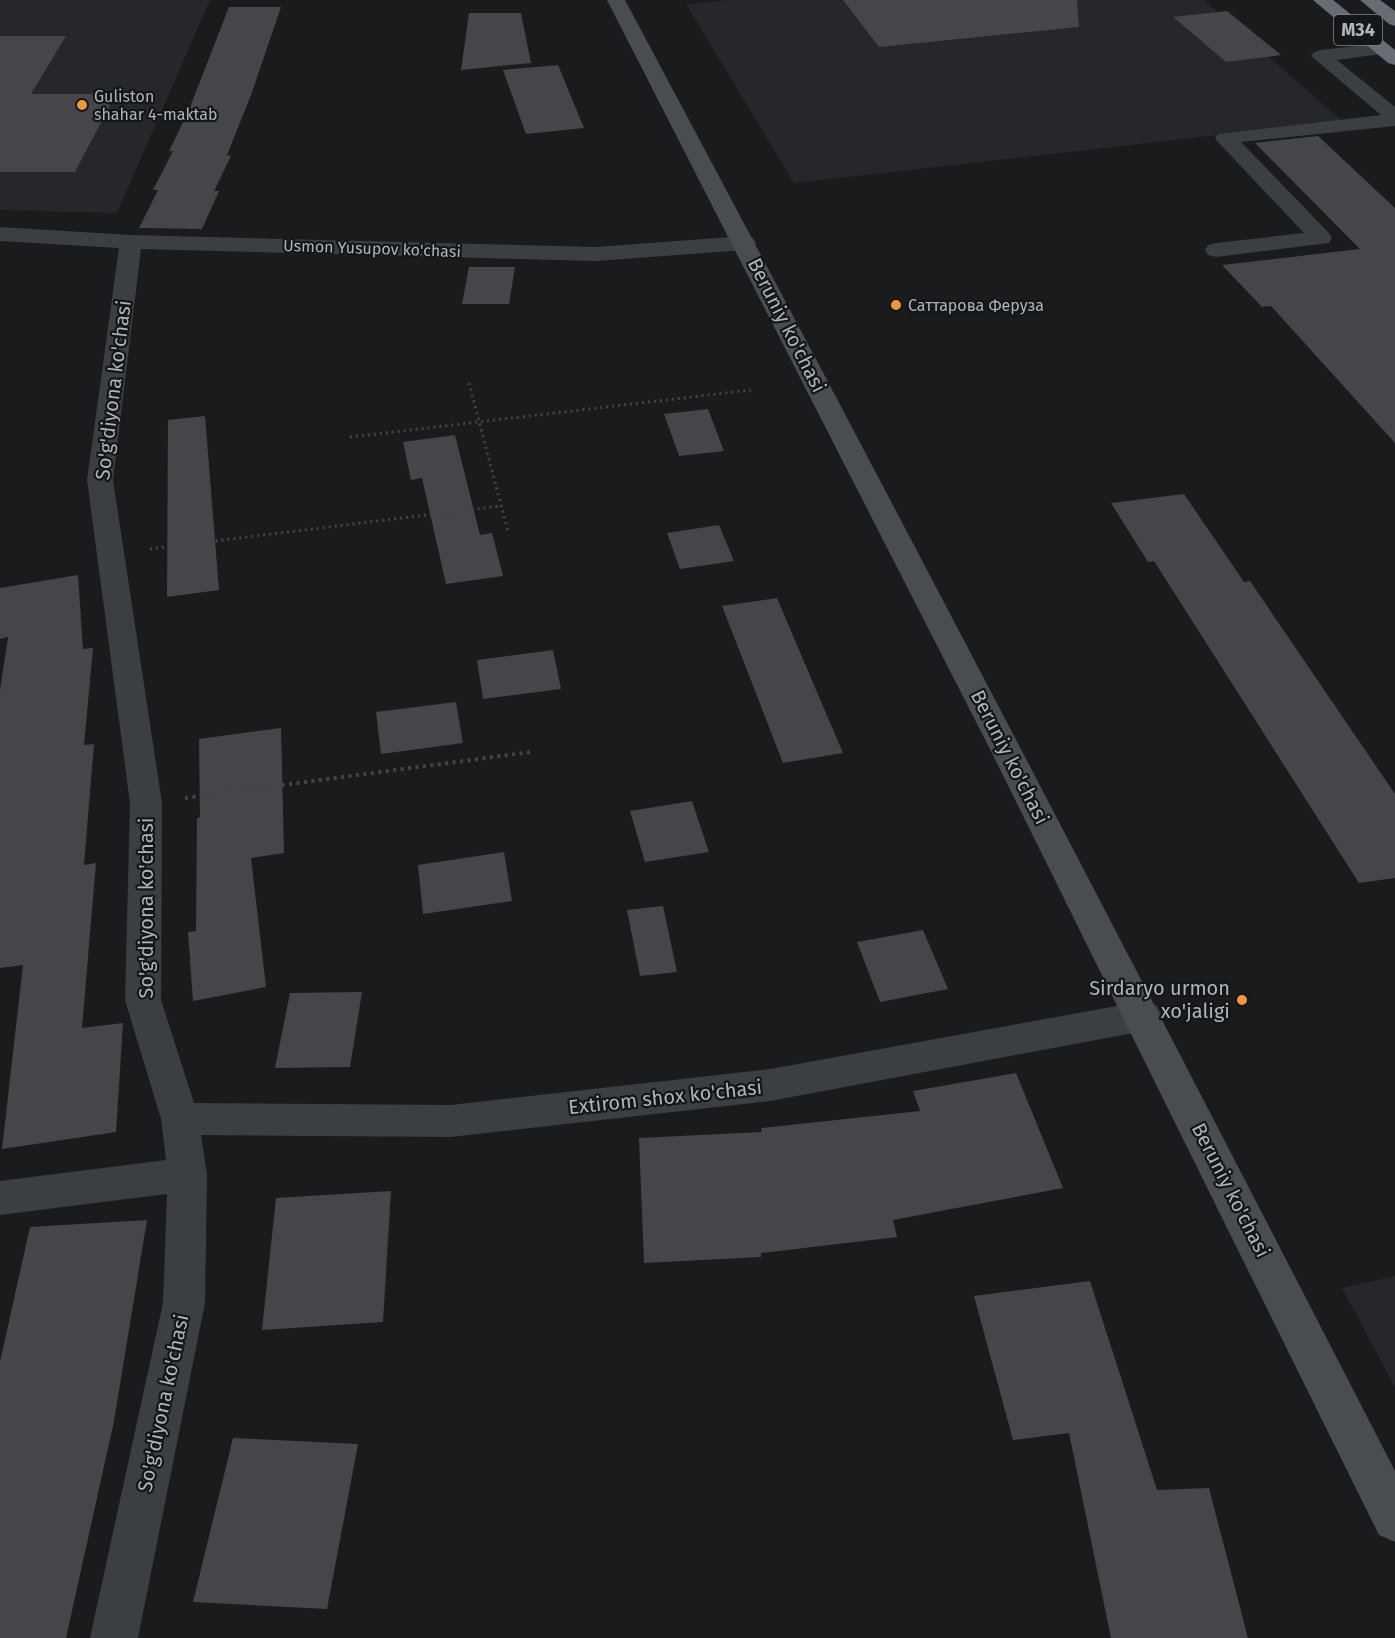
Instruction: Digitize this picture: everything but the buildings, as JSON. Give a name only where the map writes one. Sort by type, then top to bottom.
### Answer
[{"type":"highway","name":"M34","points":[[1322,0],[1389,54]]},
{"type":"highway","name":"M34","points":[[1369,0],[1395,20]]},
{"type":"street","name":"Beruniy ko'chasi","points":[[615,0],[745,243],[1143,1016],[1395,1519]]},
{"type":"street","points":[[1389,54],[1321,56],[1395,119]]},
{"type":"street","points":[[1216,250],[1321,238],[1225,138],[1395,119]]},
{"type":"street","name":"Usmon Yusupov ko'chasi","points":[[0,234],[131,242],[596,254],[745,243]]},
{"type":"street","name":"So'g'diyona ko'chasi","points":[[114,1638],[184,1303],[187,1173],[180,1119],[142,1000],[146,803],[100,480],[131,242]]},
{"type":"street","name":"Extirom shox ko'chasi","points":[[180,1119],[452,1121],[770,1085],[1143,1016]]},
{"type":"street","points":[[0,1198],[187,1173]]},
{"type":"path","points":[[469,383],[508,532]]},
{"type":"path","points":[[350,437],[478,420],[751,390]]},
{"type":"path","points":[[110,554],[500,506]]},
{"type":"path","points":[[146,803],[531,752]]},
{"type":"shaded area","name":"Guliston shahar 4-maktab","points":[[0,0],[210,0],[117,213],[0,210]]},
{"type":"shaded area","points":[[728,0],[1204,0],[1342,121],[794,183],[686,4]]},
{"type":"shaded area","points":[[1395,1276],[1395,1387],[1342,1288]]},
{"type":"place","name":"Guliston shahar 4-maktab","points":[[82,105]]},
{"type":"place","name":"Саттарова Феруза","points":[[896,305]]},
{"type":"place","name":"Sirdaryo urmon xo'jaligi","points":[[1242,1000]]}]
